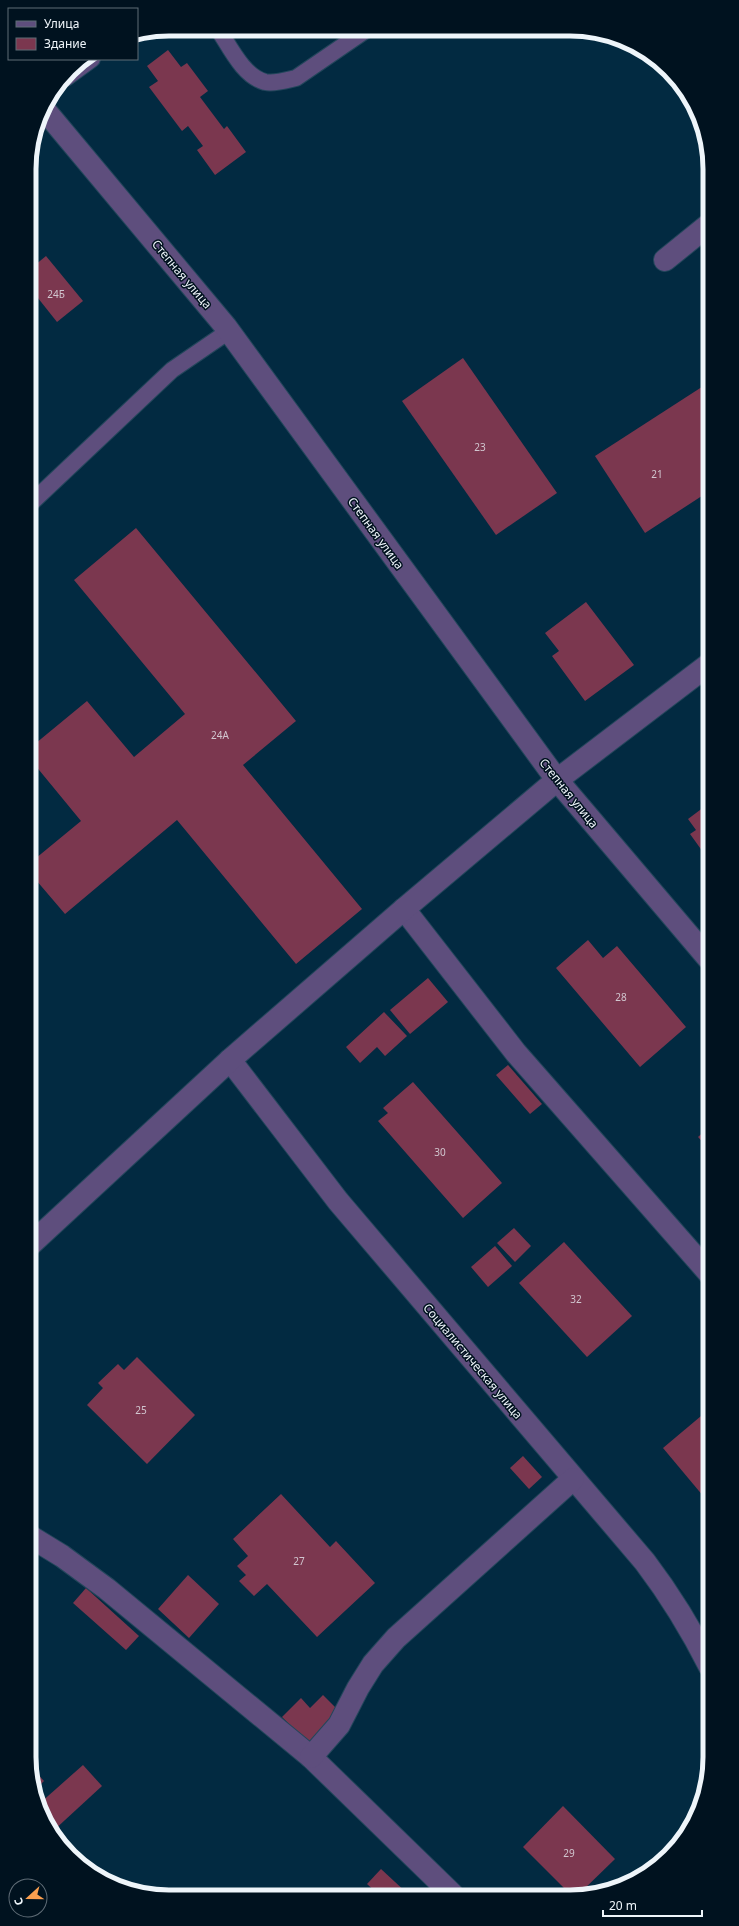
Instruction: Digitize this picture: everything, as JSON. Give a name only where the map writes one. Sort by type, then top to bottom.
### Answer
[{"type":"street","name":"Степная улица","points":[[48,114],[229,332],[557,780],[703,952]]},
{"type":"street","points":[[665,260],[703,229]]},
{"type":"street","points":[[36,1239],[230,1060],[404,909],[557,780],[703,669]]},
{"type":"street","points":[[404,909],[516,1053],[703,1266]]},
{"type":"street","name":"Социалистическая улица","points":[[230,1060],[338,1201],[645,1562],[666,1590],[703,1654]]},
{"type":"street","points":[[311,1757],[339,1725],[358,1688],[374,1664],[396,1638],[573,1479]]},
{"type":"street","points":[[36,1540],[62,1556],[107,1589],[311,1757],[448,1890]]},
{"type":"lane","points":[[223,36],[247,70],[256,78],[267,82],[296,78],[357,36]]},
{"type":"lane","points":[[36,498],[172,370],[229,332]]},
{"type":"building","points":[[168,50],[181,67],[187,63],[208,91],[200,97],[224,129],[227,126],[246,152],[215,175],[197,150],[203,146],[188,126],[182,131],[149,87],[158,81],[147,66]]},
{"type":"building","points":[[46,256],[83,301],[57,322],[36,296],[36,264]]},
{"type":"building","points":[[463,358],[557,493],[496,535],[402,401]]},
{"type":"building","points":[[703,386],[703,495],[645,533],[595,456]]},
{"type":"building","points":[[136,528],[296,721],[243,765],[362,909],[296,964],[177,820],[65,914],[36,880],[36,858],[81,821],[36,766],[36,743],[87,701],[134,757],[185,714],[74,580]]},
{"type":"building","points":[[586,602],[634,665],[585,701],[552,656],[559,651],[545,633]]},
{"type":"building","points":[[703,808],[703,852],[690,834],[696,830],[688,819]]},
{"type":"building","points":[[588,940],[603,958],[617,946],[686,1027],[640,1067],[556,968]]},
{"type":"building","points":[[428,978],[448,1002],[410,1034],[390,1010]]},
{"type":"building","points":[[384,1012],[407,1036],[385,1056],[377,1047],[360,1063],[346,1047]]},
{"type":"building","points":[[508,1065],[542,1104],[530,1114],[496,1075]]},
{"type":"building","points":[[413,1082],[502,1183],[463,1218],[378,1121],[388,1113],[383,1108]]},
{"type":"building","points":[[703,1132],[703,1142],[698,1137]]},
{"type":"building","points":[[514,1228],[531,1246],[515,1262],[497,1243]]},
{"type":"building","points":[[564,1242],[632,1316],[587,1357],[519,1283]]},
{"type":"building","points":[[495,1246],[512,1266],[488,1287],[471,1267]]},
{"type":"building","points":[[137,1357],[195,1415],[147,1464],[87,1405],[103,1388],[98,1383],[118,1364],[124,1370]]},
{"type":"building","points":[[703,1414],[703,1496],[663,1448]]},
{"type":"building","points":[[523,1456],[542,1477],[529,1489],[510,1468]]},
{"type":"building","points":[[281,1494],[330,1547],[336,1541],[375,1583],[317,1637],[267,1584],[254,1596],[239,1581],[246,1575],[237,1566],[248,1556],[233,1539]]},
{"type":"building","points":[[188,1575],[219,1604],[189,1638],[158,1609]]},
{"type":"building","points":[[86,1588],[139,1636],[126,1650],[73,1603]]},
{"type":"building","points":[[323,1695],[341,1713],[309,1744],[282,1717],[301,1698],[310,1708]]},
{"type":"building","points":[[83,1765],[102,1786],[57,1827],[43,1800]]},
{"type":"building","points":[[37,1774],[44,1781],[40,1785]]},
{"type":"building","points":[[563,1806],[615,1859],[584,1889],[566,1890],[523,1847]]},
{"type":"building","points":[[381,1869],[404,1890],[374,1890],[367,1884]]}]
